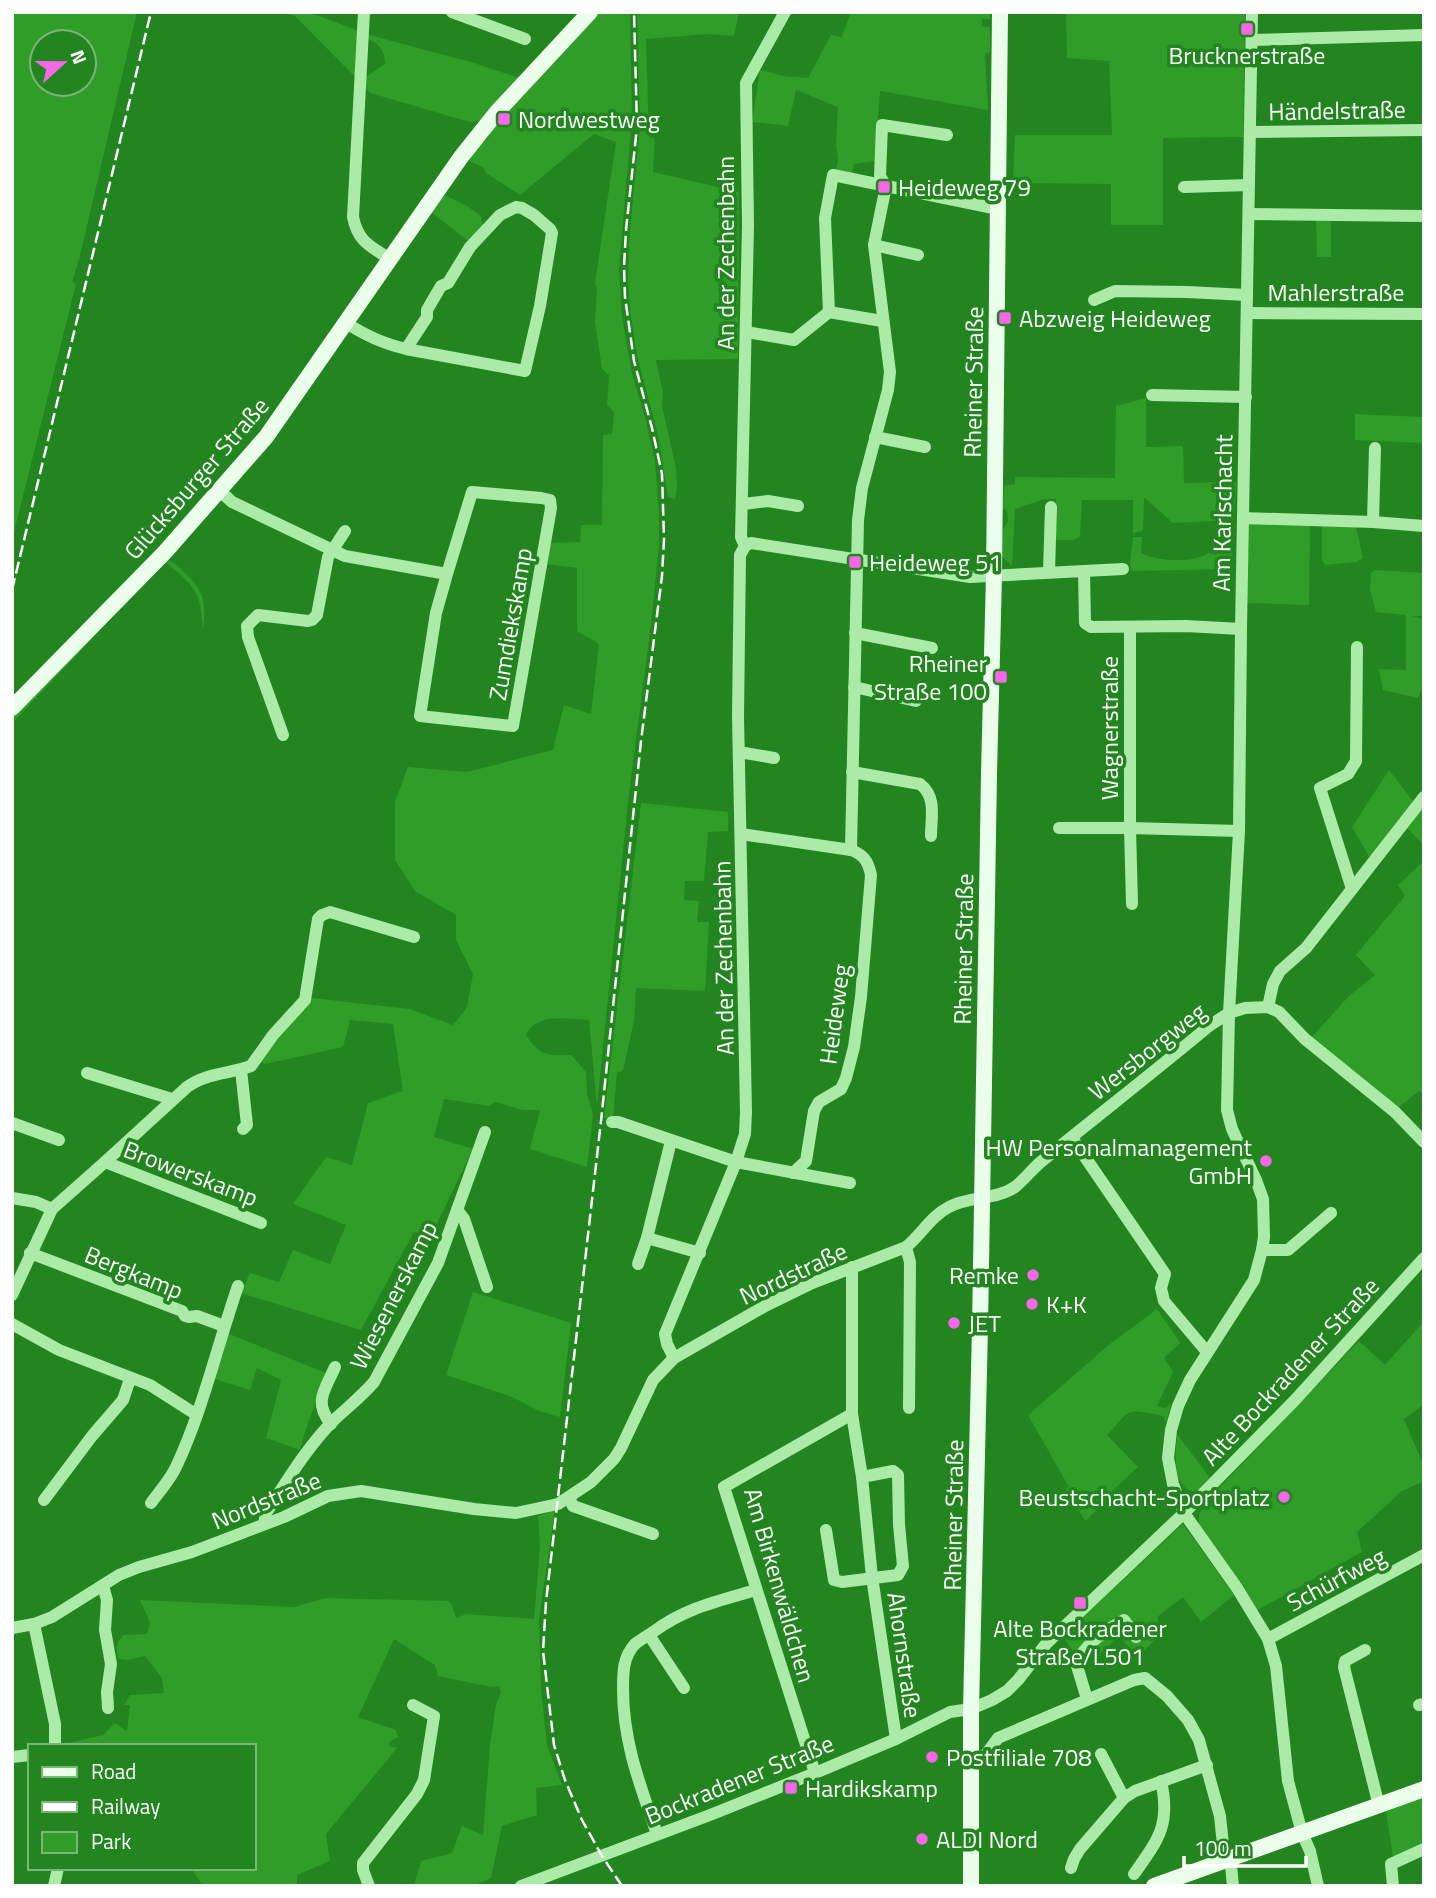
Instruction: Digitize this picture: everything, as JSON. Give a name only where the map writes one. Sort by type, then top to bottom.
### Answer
[{"type":"main road","name":"Glücksburger Straße","points":[[12,708],[165,552],[266,437],[453,168],[497,112],[590,12]]},
{"type":"main road","name":"Rheiner Straße","points":[[971,1886],[971,1709],[994,575],[1000,12]]},
{"type":"main road","points":[[1154,1886],[1424,1789]]},
{"type":"street","points":[[364,12],[353,217],[359,236],[365,243],[390,259]]},
{"type":"street","points":[[452,12],[525,39]]},
{"type":"street","name":"An der Zechenbahn","points":[[674,1358],[665,1334],[736,1162],[744,1134],[746,1112],[738,716],[747,332],[746,83],[785,12]]},
{"type":"street","name":"Am Karlschacht","points":[[1252,12],[1239,831],[1229,1013],[1227,1110],[1232,1129],[1263,1199],[1264,1222],[1262,1250],[1254,1280],[1190,1380],[1171,1430],[1168,1458],[1173,1484],[1184,1513],[1237,1588],[1268,1639],[1276,1666],[1288,1781],[1318,1886]]},
{"type":"street","points":[[1252,40],[1424,35]]},
{"type":"street","points":[[741,834],[851,850],[856,560],[860,495],[888,390],[890,372],[874,245],[886,186],[880,176],[882,125],[947,135]]},
{"type":"street","name":"Händelstraße","points":[[1250,132],[1424,130]]},
{"type":"street","points":[[829,312],[825,218],[833,174],[998,209]]},
{"type":"street","points":[[1184,187],[1249,184]]},
{"type":"street","points":[[510,194],[516,201],[516,207]]},
{"type":"street","points":[[346,323],[373,339],[406,349],[525,371],[540,306],[552,233],[550,229],[522,208],[516,207],[500,215],[470,247],[448,283],[441,286],[427,310],[427,317],[406,349]]},
{"type":"street","points":[[1249,214],[1424,216]]},
{"type":"street","points":[[874,245],[918,255]]},
{"type":"street","points":[[1094,300],[1115,291],[1247,295]]},
{"type":"street","points":[[747,332],[794,340],[829,312],[883,321]]},
{"type":"street","name":"Mahlerstraße","points":[[1247,313],[1424,314]]},
{"type":"street","points":[[1152,394],[1245,397]]},
{"type":"street","points":[[875,437],[925,447]]},
{"type":"street","points":[[1373,522],[1376,448]]},
{"type":"street","points":[[219,490],[232,502],[345,556],[447,574]]},
{"type":"street","name":"Zumdiekskamp","points":[[472,492],[550,500],[551,508],[513,726],[421,716],[436,613],[447,574],[472,492]]},
{"type":"street","points":[[743,504],[768,501],[798,506]]},
{"type":"street","points":[[1049,572],[1051,507]]},
{"type":"street","points":[[1243,518],[1424,526]]},
{"type":"street","points":[[283,735],[248,637],[247,626],[258,615],[308,621],[314,618],[318,611],[328,557],[345,531]]},
{"type":"street","points":[[744,546],[751,543],[970,577],[1123,569]]},
{"type":"street","name":"Wagnerstraße","points":[[1084,571],[1087,626],[1241,629]]},
{"type":"street","name":"Wagnerstraße","points":[[1130,628],[1132,904]]},
{"type":"street","points":[[855,633],[932,649]]},
{"type":"street","points":[[1352,889],[1320,788],[1348,774],[1356,761],[1357,647]]},
{"type":"street","points":[[854,687],[915,701]]},
{"type":"street","points":[[739,752],[774,758]]},
{"type":"street","points":[[852,772],[920,784],[927,789],[932,797],[931,836]]},
{"type":"street","points":[[1424,797],[1306,948],[1280,971],[1273,984],[1268,1007],[1279,1012],[1305,1039],[1395,1112],[1424,1142]]},
{"type":"street","name":"Wagnerstraße","points":[[1059,828],[1239,831]]},
{"type":"street","name":"Heideweg","points":[[793,1173],[806,1161],[814,1111],[819,1102],[841,1089],[854,1047],[871,875],[868,863],[861,854],[851,850]]},
{"type":"street","points":[[243,1129],[247,1125],[241,1070],[251,1066],[273,1035],[305,1000],[318,919],[330,912],[414,937]]},
{"type":"street","name":"Wersborgweg","points":[[981,1197],[1011,1189],[1023,1181],[1039,1163],[1209,1026],[1229,1013],[1245,1008],[1268,1007]]},
{"type":"street","name":"Browerskamp","points":[[12,1295],[52,1209],[196,1080],[241,1070]]},
{"type":"street","points":[[87,1073],[108,1086],[172,1099]]},
{"type":"street","points":[[612,1122],[736,1162],[850,1183]]},
{"type":"street","points":[[12,1123],[59,1140]]},
{"type":"street","name":"Wiesenerskamp","points":[[264,1524],[266,1513],[304,1454],[374,1382],[438,1263],[485,1132]]},
{"type":"street","points":[[1072,1138],[1165,1274],[1161,1287],[1164,1301],[1207,1352]]},
{"type":"street","points":[[638,1264],[671,1141]]},
{"type":"street","name":"Browerskamp","points":[[106,1162],[261,1223]]},
{"type":"street","name":"Nordstraße","points":[[12,1628],[52,1617],[119,1575],[192,1552],[284,1517],[328,1496],[361,1491],[516,1513],[558,1504],[591,1482],[614,1460],[653,1380],[674,1358],[767,1305],[810,1284],[906,1247],[947,1208],[981,1197]]},
{"type":"street","points":[[12,1198],[36,1202],[52,1209]]},
{"type":"street","name":"Wiesenerskamp","points":[[457,1210],[464,1219],[487,1287]]},
{"type":"street","points":[[1262,1250],[1288,1250],[1331,1213]]},
{"type":"street","points":[[647,1238],[700,1253]]},
{"type":"street","points":[[906,1247],[910,1262],[909,1408]]},
{"type":"street","name":"Bergkamp","points":[[30,1253],[182,1311],[185,1316],[197,1316],[224,1326]]},
{"type":"street","name":"Alte Bockradener Straße","points":[[971,1709],[1007,1691],[1045,1644],[1184,1513],[1295,1400],[1424,1258]]},
{"type":"street","points":[[852,1267],[852,1414]]},
{"type":"street","points":[[151,1503],[175,1470],[197,1415],[238,1286]]},
{"type":"street","points":[[12,1324],[59,1350],[150,1385],[197,1415]]},
{"type":"street","name":"Wiesenerskamp","points":[[331,1424],[321,1408],[322,1395],[335,1367]]},
{"type":"street","points":[[44,1500],[123,1400],[131,1379]]},
{"type":"street","name":"Ahornstraße","points":[[852,1414],[896,1739]]},
{"type":"street","name":"Am Birkenwäldchen","points":[[815,1773],[724,1487],[852,1414]]},
{"type":"street","name":"Ahornstraße","points":[[826,1530],[834,1580],[842,1582],[898,1575],[903,1566],[898,1475],[893,1471],[862,1477]]},
{"type":"street","points":[[569,1498],[573,1506],[653,1534]]},
{"type":"street","name":"Schürfweg","points":[[1268,1639],[1424,1555]]},
{"type":"street","points":[[103,1586],[107,1600],[105,1630],[111,1664],[108,1708]]},
{"type":"street","points":[[657,1834],[631,1759],[623,1713],[624,1661],[635,1644],[671,1619],[756,1590]]},
{"type":"street","points":[[1087,1699],[1077,1666],[1084,1653],[1105,1630],[1124,1620],[1136,1637]]},
{"type":"street","points":[[34,1624],[55,1724],[55,1744]]},
{"type":"street","points":[[649,1635],[684,1688]]},
{"type":"street","points":[[1365,1650],[1345,1661],[1344,1667],[1379,1806]]},
{"type":"street","points":[[987,1753],[998,1738],[1087,1699],[1144,1678],[1167,1696],[1188,1720],[1199,1740],[1220,1816],[1224,1854],[1233,1872],[1233,1886]]},
{"type":"street","points":[[369,1886],[363,1863],[424,1780],[434,1716],[413,1705]]},
{"type":"street","name":"Bockradener Straße","points":[[522,1886],[815,1773],[896,1739],[950,1712],[971,1709]]},
{"type":"street","points":[[1101,1754],[1124,1798]]},
{"type":"street","points":[[1071,1868],[1080,1849],[1124,1798],[1135,1791],[1207,1765]]},
{"type":"street","points":[[1134,1874],[1156,1843],[1164,1821],[1165,1800],[1161,1782]]},
{"type":"street","points":[[1392,1886],[1391,1864],[1424,1849]]},
{"type":"green space","points":[[12,12],[137,12],[72,282],[76,284],[12,540]]},
{"type":"green space","points":[[279,12],[309,12],[359,31],[356,78],[295,16]]},
{"type":"green space","points":[[600,12],[630,12],[632,118],[619,269],[622,317],[632,373],[655,461],[659,545],[629,793],[597,1106],[589,1020],[545,1020],[537,1023],[526,1035],[540,1051],[571,1055],[586,1072],[587,1094],[593,1115],[587,1167],[530,1149],[540,1110],[523,1110],[495,1102],[489,1106],[444,1099],[434,1137],[473,1149],[430,1238],[414,1232],[361,1330],[241,1293],[250,1273],[279,1282],[293,1250],[330,1264],[346,1225],[293,1204],[326,1157],[352,1165],[368,1103],[403,1091],[393,1024],[350,1020],[343,1047],[265,1064],[258,1058],[312,998],[410,1009],[453,1025],[467,1007],[473,974],[456,940],[456,915],[415,891],[395,860],[395,802],[408,767],[467,772],[553,750],[564,705],[591,714],[599,644],[577,631],[577,568],[545,564],[548,543],[580,542],[581,525],[602,525],[603,435],[612,434],[614,412],[607,405],[609,375],[602,369],[595,322],[595,283],[616,142],[594,134],[520,195],[470,161],[469,156]]},
{"type":"green space","points":[[637,12],[739,12],[734,36],[708,34],[646,39],[649,137],[655,139],[653,172],[739,192],[738,359],[656,360],[663,393],[662,406],[676,468],[675,499],[668,497],[658,435],[638,360],[630,311],[629,241],[640,126]]},
{"type":"green space","points":[[851,12],[990,12],[990,19],[982,19],[982,26],[990,27],[990,52],[985,54],[988,110],[880,91],[875,161],[854,164],[852,174],[836,171],[838,107],[796,90],[788,126],[752,122],[760,70],[808,78],[831,35],[842,37]]},
{"type":"green space","points":[[1066,12],[1245,12],[1243,137],[1163,138],[1163,225],[1111,225],[1111,184],[1013,183],[1015,135],[1112,135],[1109,61],[1067,58]]},
{"type":"green space","points":[[366,34],[522,79],[484,120],[470,122],[370,93],[364,87],[366,77],[385,64],[385,59],[381,48],[368,39]]},
{"type":"green space","points":[[443,194],[481,216],[483,227],[472,240],[467,240],[431,212]]},
{"type":"green space","points":[[1331,218],[1331,257],[1317,257],[1316,219]]},
{"type":"green space","points":[[1146,398],[1146,447],[1183,446],[1184,483],[1236,482],[1234,520],[1173,523],[1145,498],[1143,531],[1133,533],[1133,500],[1082,500],[1080,536],[1074,540],[1053,540],[1056,499],[1044,499],[1015,509],[1012,566],[1002,556],[1003,530],[1008,521],[1007,511],[1003,508],[1004,486],[1015,484],[1015,477],[1115,478],[1116,406]]},
{"type":"green space","points":[[1355,414],[1424,417],[1424,443],[1355,440]]},
{"type":"green space","points":[[1247,523],[1308,524],[1309,605],[1246,603]]},
{"type":"green space","points":[[1322,525],[1356,527],[1363,558],[1357,562],[1325,565],[1322,560]]},
{"type":"green space","points":[[1133,537],[1142,537],[1141,553],[1165,559],[1194,559],[1208,553],[1216,555],[1220,548],[1232,548],[1233,569],[1132,571],[1130,563]]},
{"type":"green space","points":[[165,560],[179,567],[200,591],[204,605],[203,631],[195,591],[165,562],[12,723],[12,718],[41,686]]},
{"type":"green space","points":[[1375,570],[1424,573],[1424,616],[1412,616],[1424,619],[1424,683],[1418,698],[1383,690],[1379,669],[1406,670],[1406,615],[1376,612],[1370,590],[1371,573]]},
{"type":"green space","points":[[1389,770],[1413,801],[1424,806],[1424,845],[1407,828],[1370,858],[1352,827]]},
{"type":"green space","points":[[641,803],[728,812],[728,831],[708,832],[704,881],[685,881],[684,900],[699,901],[697,922],[709,922],[705,991],[636,988],[634,1021],[623,1070],[617,1073],[613,1118],[604,1118]]},
{"type":"green space","points":[[1424,861],[1424,1094],[1419,1091],[1398,1108],[1311,1038],[1348,997],[1375,975],[1356,955],[1405,896],[1398,885]]},
{"type":"green space","points":[[473,1292],[571,1323],[560,1417],[539,1411],[512,1397],[446,1375]]},
{"type":"green space","points":[[1157,1309],[1180,1343],[1164,1358],[1173,1372],[1157,1406],[1165,1408],[1171,1404],[1166,1423],[1160,1415],[1133,1412],[1125,1416],[1107,1435],[1138,1467],[1085,1521],[1028,1415],[1110,1344]]},
{"type":"green space","points":[[1424,1321],[1424,1404],[1404,1419],[1424,1467],[1424,1481],[1402,1491],[1357,1532],[1362,1552],[1256,1611],[1199,1524],[1199,1515],[1205,1503],[1359,1341],[1385,1365]]},
{"type":"green space","points":[[227,1333],[326,1373],[300,1450],[266,1438],[281,1380],[257,1368],[250,1390],[212,1378]]},
{"type":"green space","points":[[1177,1434],[1210,1478],[1196,1492],[1182,1484],[1179,1477],[1176,1459]]},
{"type":"green space","points":[[555,1510],[539,1619],[541,1689],[547,1745],[562,1785],[536,1788],[537,1815],[502,1826],[491,1878],[472,1886],[414,1886],[421,1861],[452,1853],[462,1826],[483,1835],[490,1745],[496,1704],[501,1693],[499,1686],[491,1687],[438,1676],[435,1665],[394,1639],[358,1717],[396,1730],[398,1737],[389,1742],[389,1746],[397,1748],[326,1834],[330,1861],[297,1875],[297,1886],[203,1886],[192,1870],[256,1870],[256,1744],[65,1744],[103,1735],[115,1723],[127,1731],[130,1705],[124,1705],[130,1695],[164,1693],[162,1678],[145,1656],[119,1659],[118,1643],[124,1635],[147,1634],[150,1623],[140,1600],[295,1607],[325,1598],[449,1601],[456,1618],[466,1614],[534,1619],[540,1546],[538,1516]]},
{"type":"green space","points":[[1183,1524],[1234,1595],[1201,1622],[1183,1597],[1157,1617],[1162,1632],[1138,1657],[1119,1636],[1084,1669],[1063,1636]]},
{"type":"green space","points":[[1424,1796],[1424,1844],[1393,1858],[1386,1810]]},
{"type":"railway","points":[[12,590],[151,12]]},
{"type":"railway","points":[[622,1886],[582,1820],[565,1780],[554,1745],[543,1651],[546,1602],[641,741],[662,576],[662,474],[634,361],[625,297],[626,230],[637,127],[634,12]]},
{"type":"place","name":"Brucknerstraße","points":[[1247,29]]},
{"type":"place","name":"Nordwestweg","points":[[504,119]]},
{"type":"place","name":"Heideweg 79","points":[[884,187]]},
{"type":"place","name":"Abzweig Heideweg","points":[[1005,318]]},
{"type":"place","name":"Heideweg 51","points":[[855,562]]},
{"type":"place","name":"Rheiner Straße 100","points":[[1001,677]]},
{"type":"place","name":"HW Personalmanagement GmbH","points":[[1266,1161]]},
{"type":"place","name":"Remke","points":[[1033,1275]]},
{"type":"place","name":"K+K","points":[[1032,1304]]},
{"type":"place","name":"JET","points":[[954,1323]]},
{"type":"place","name":"Beustschacht-Sportplatz","points":[[1284,1497]]},
{"type":"place","name":"Alte Bockradener Straße/L501","points":[[1080,1603]]},
{"type":"place","name":"Postfiliale 708","points":[[932,1757]]},
{"type":"place","name":"Hardikskamp","points":[[791,1788]]},
{"type":"place","name":"ALDI Nord","points":[[922,1839]]}]
